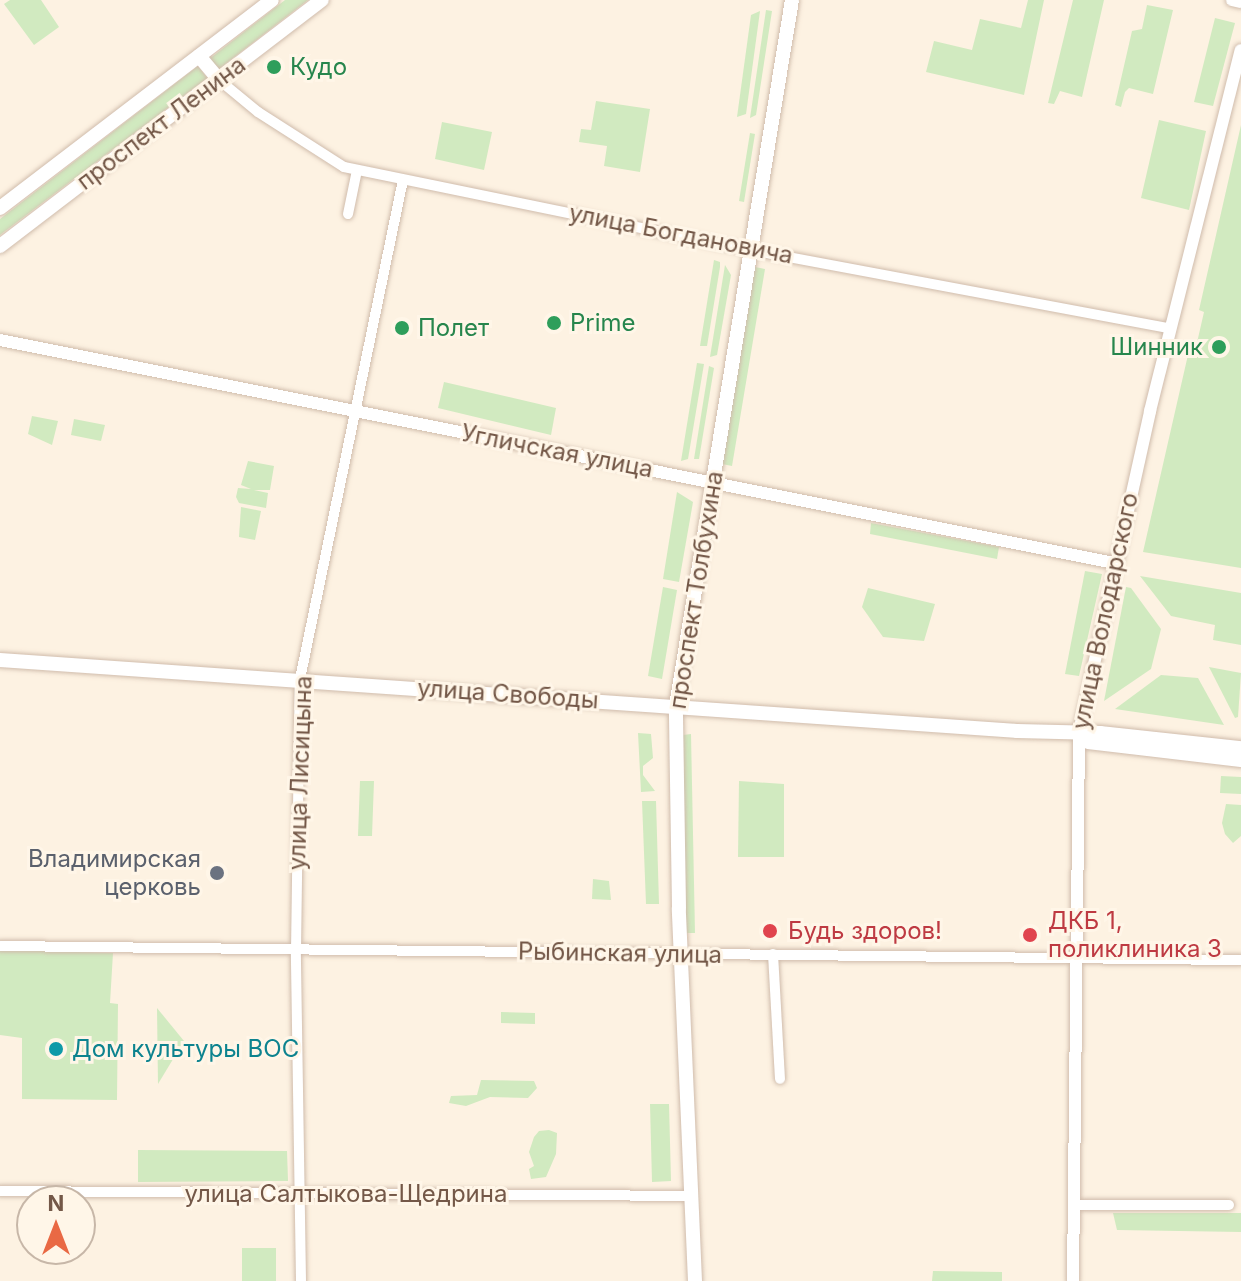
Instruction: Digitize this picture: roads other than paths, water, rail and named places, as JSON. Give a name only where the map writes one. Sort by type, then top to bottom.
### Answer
[{"type":"main road","name":"проспект Ленина","points":[[0,208],[272,0]]},
{"type":"main road","name":"проспект Ленина","points":[[0,246],[322,0]]},
{"type":"main road","name":"проспект Толбухина","points":[[695,1281],[681,954],[676,706],[792,0]]},
{"type":"main road","points":[[199,56],[218,79]]},
{"type":"main road","name":"улица Свободы","points":[[0,660],[1241,748]]},
{"type":"main road","name":"улица Свободы","points":[[1078,736],[1241,760]]},
{"type":"street","points":[[1232,0],[1241,2]]},
{"type":"street","name":"улица Володарского","points":[[1073,1281],[1078,736],[1114,563],[1241,50]]},
{"type":"street","name":"улица Богдановича","points":[[218,79],[228,91],[333,163],[357,170],[1170,328]]},
{"type":"street","points":[[348,214],[357,170]]},
{"type":"street","name":"улица Лисицына","points":[[301,1281],[296,951],[300,679],[403,180]]},
{"type":"street","name":"Угличская улица","points":[[0,340],[1114,563]]},
{"type":"street","name":"Рыбинская улица","points":[[0,946],[1241,960]]},
{"type":"street","points":[[773,954],[780,1079]]},
{"type":"street","name":"улица Салтыкова-Щедрина","points":[[0,1191],[691,1196]]},
{"type":"street","points":[[1073,1205],[1229,1205]]},
{"type":"place","name":"Кудо","points":[[274,67]]},
{"type":"place","name":"Prime","points":[[554,323]]},
{"type":"place","name":"Полет","points":[[402,328]]},
{"type":"place","name":"Шинник","points":[[1219,347]]},
{"type":"place","name":"Владимирская церковь","points":[[217,873]]},
{"type":"place","name":"Будь здоров!","points":[[770,931]]},
{"type":"place","name":"ДКБ 1, поликлиника 3","points":[[1030,935]]},
{"type":"place","name":"Дом культуры ВОС","points":[[56,1049]]}]
